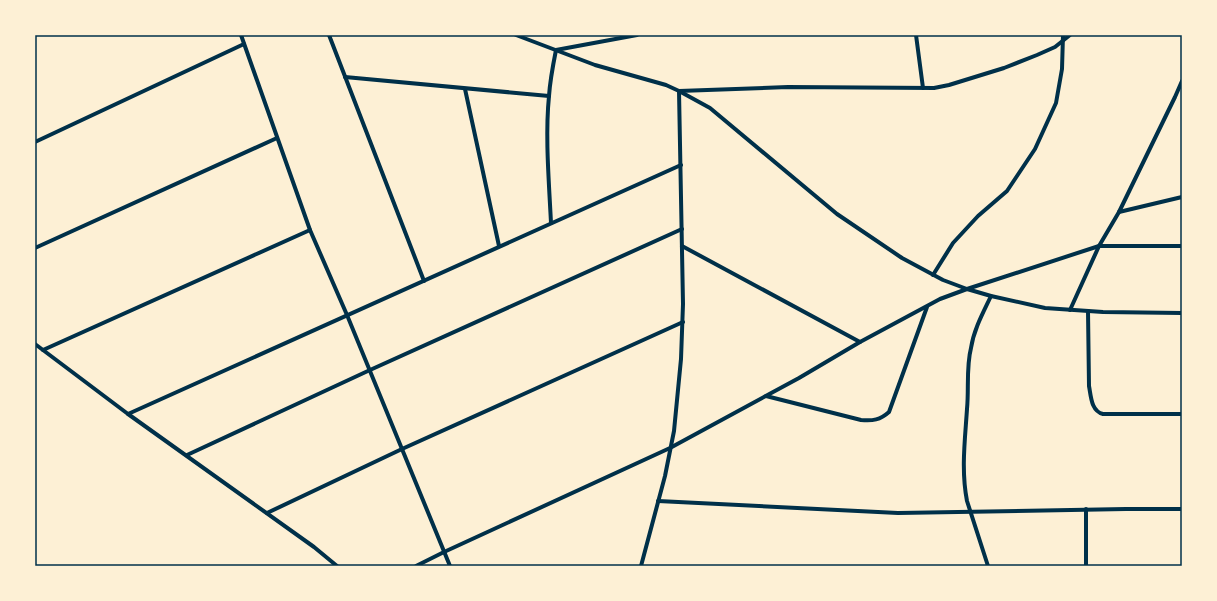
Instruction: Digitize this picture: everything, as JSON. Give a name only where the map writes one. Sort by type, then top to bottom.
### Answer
[{"type":"street","points":[[241,35],[310,230],[370,370],[450,566]]},
{"type":"street","points":[[329,35],[424,280]]},
{"type":"street","points":[[516,35],[595,65],[666,85],[710,108],[838,214],[902,258],[933,275],[967,289],[990,296],[1038,306],[1070,310],[1182,314]]},
{"type":"street","points":[[556,50],[637,35]]},
{"type":"street","points":[[916,35],[923,88]]},
{"type":"street","points":[[933,275],[954,243],[978,216],[1007,192],[1035,149],[1056,103],[1062,69],[1063,35]]},
{"type":"street","points":[[679,91],[788,87],[923,88],[949,85],[1004,68],[1049,50],[1070,35]]},
{"type":"street","points":[[35,142],[244,44]]},
{"type":"street","points":[[551,223],[548,178],[549,96],[556,50]]},
{"type":"street","points":[[345,77],[549,96]]},
{"type":"street","points":[[1070,310],[1099,246],[1119,212],[1182,81]]},
{"type":"street","points":[[465,89],[499,246]]},
{"type":"street","points":[[641,566],[665,476],[674,431],[683,322],[679,91]]},
{"type":"street","points":[[35,248],[277,138]]},
{"type":"street","points":[[128,414],[681,164]]},
{"type":"street","points":[[1119,212],[1182,197]]},
{"type":"street","points":[[43,350],[310,230]]},
{"type":"street","points":[[187,455],[370,370],[682,230]]},
{"type":"street","points":[[682,246],[860,342]]},
{"type":"street","points":[[416,566],[670,448],[940,299],[1099,246],[1182,246]]},
{"type":"street","points":[[988,566],[969,512],[965,490],[964,446],[970,349],[976,329],[990,296]]},
{"type":"street","points":[[766,396],[861,420],[872,421],[882,418],[889,412],[927,306]]},
{"type":"street","points":[[1088,311],[1089,386],[1095,410],[1099,413],[1109,414],[1182,414]]},
{"type":"street","points":[[267,513],[402,449],[683,322]]},
{"type":"street","points":[[35,344],[128,414],[314,546],[337,566]]},
{"type":"street","points":[[658,501],[898,513],[1086,509],[1182,509]]},
{"type":"street","points":[[1086,509],[1086,566]]}]
